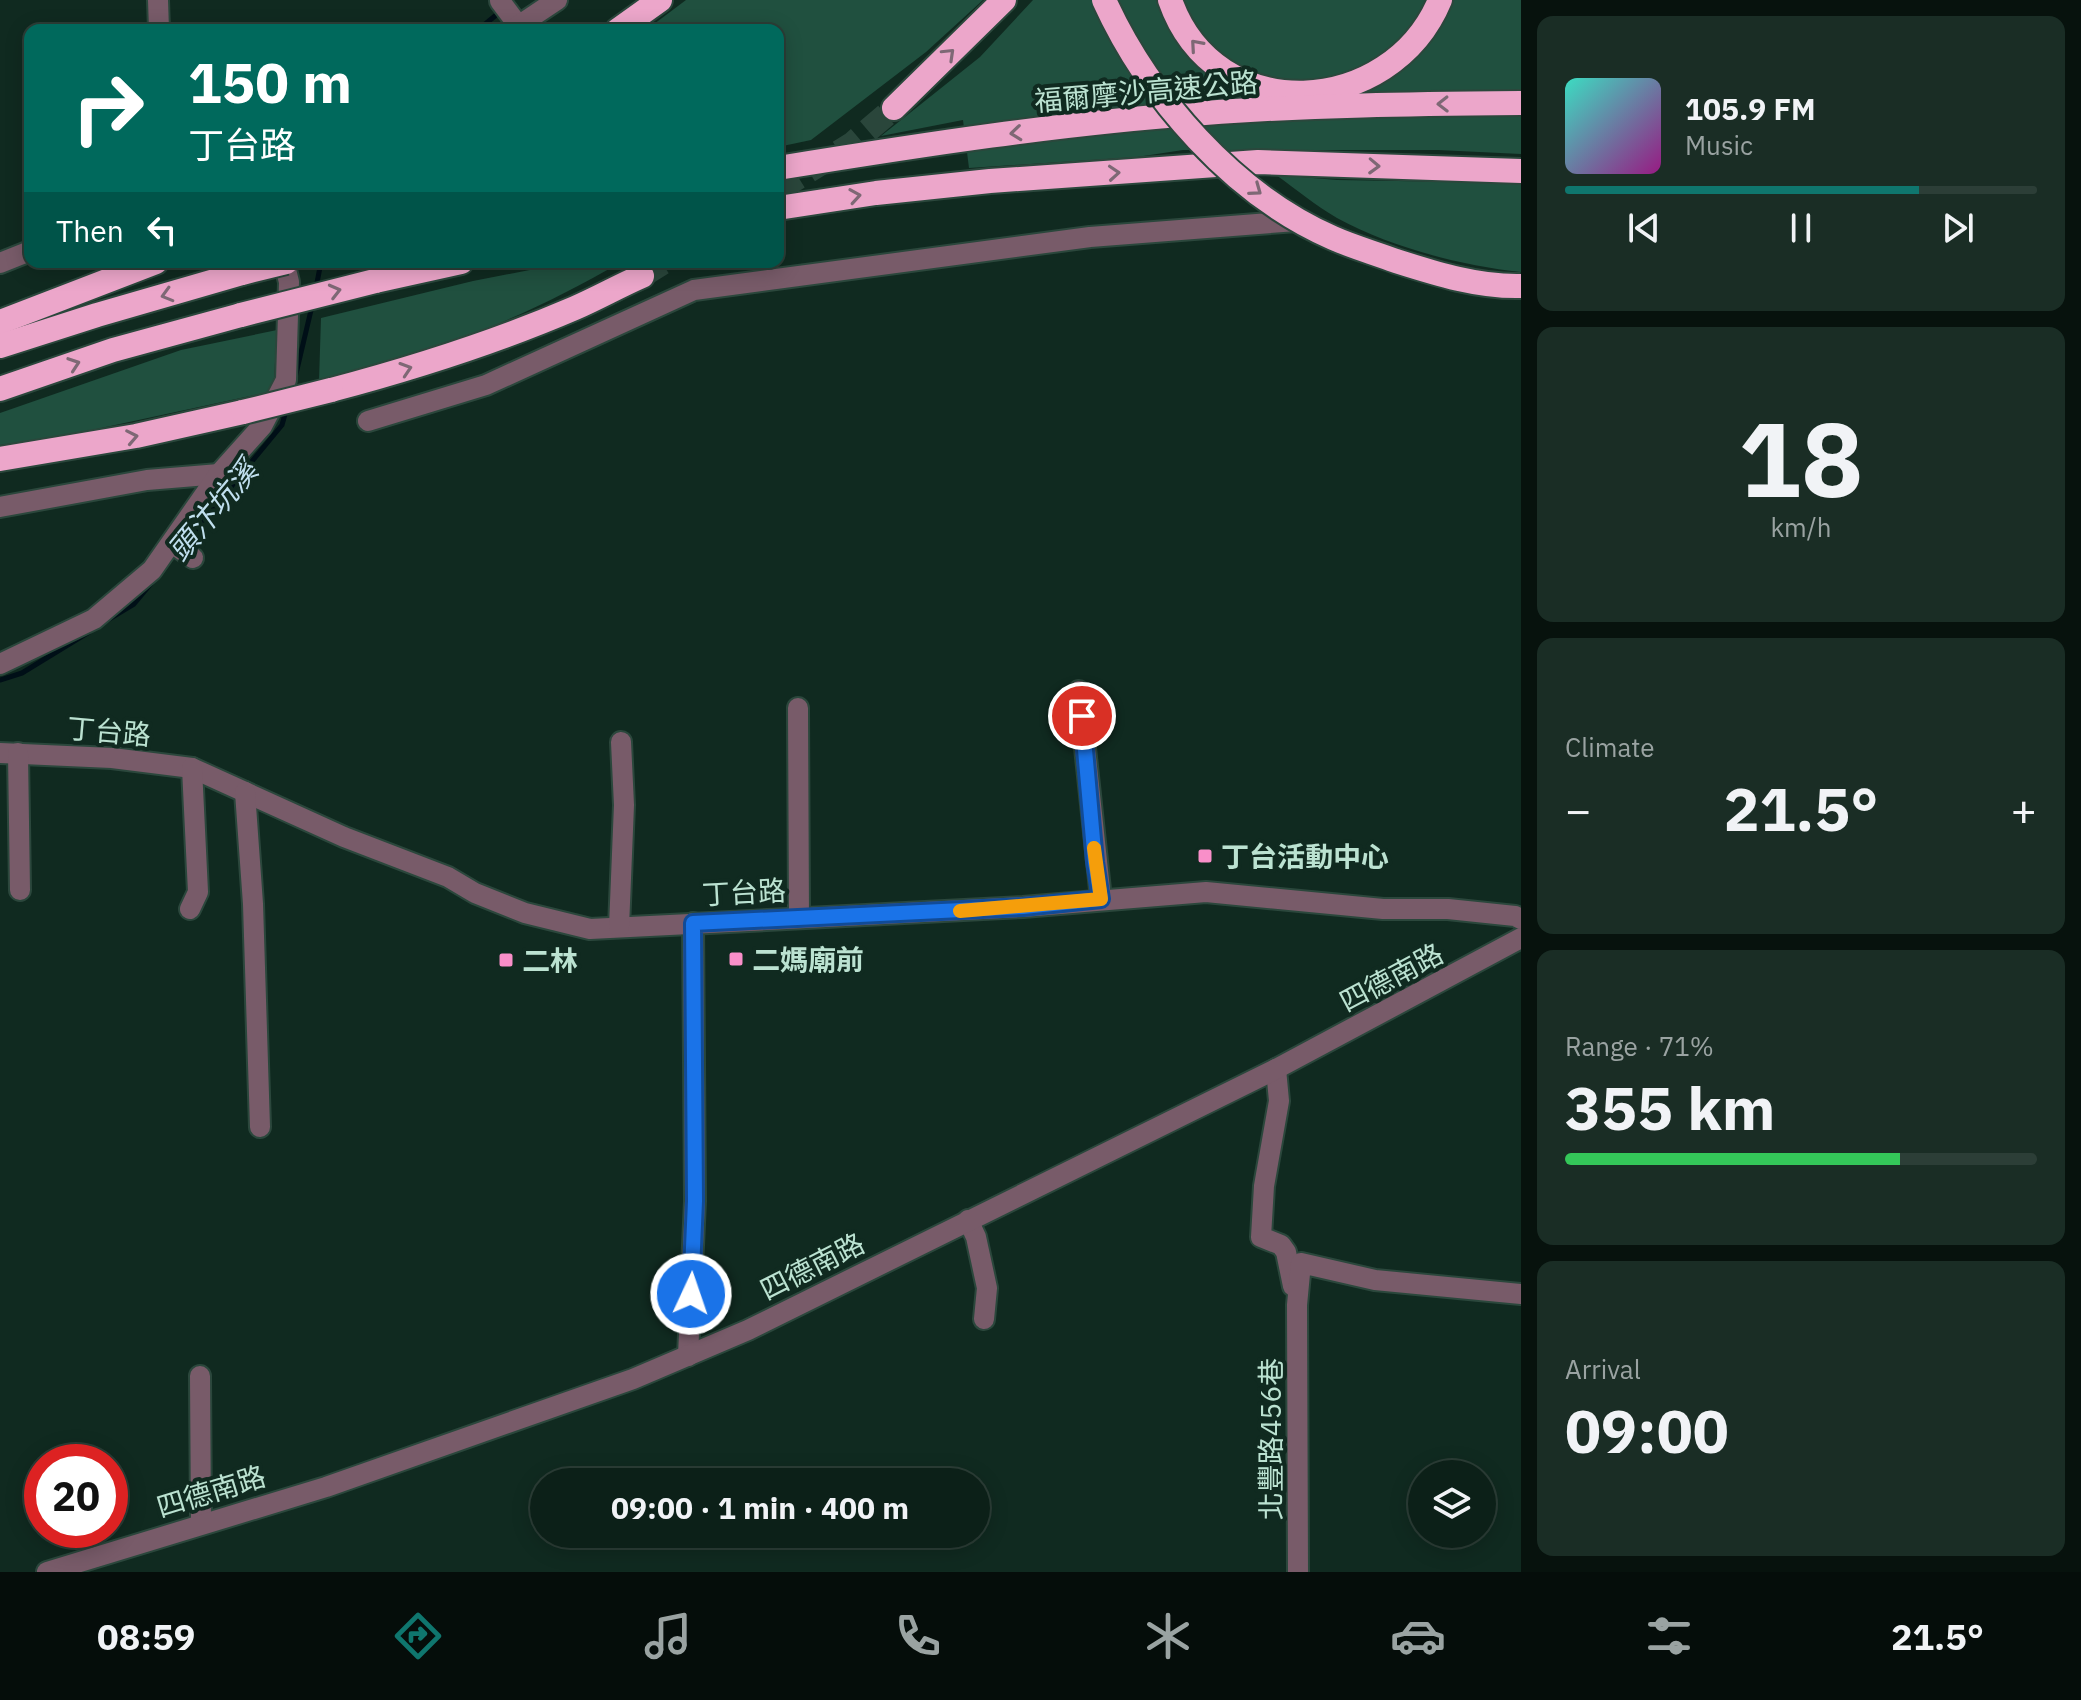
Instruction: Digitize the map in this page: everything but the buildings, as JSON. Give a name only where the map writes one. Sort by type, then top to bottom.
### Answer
[{"type":"highway","points":[[610,24],[637,0]]},
{"type":"highway","points":[[626,24],[660,0]]},
{"type":"highway","points":[[894,108],[1004,0]]},
{"type":"highway","points":[[1104,0],[1120,33],[1160,94],[1205,146],[1251,188],[1305,223],[1365,250],[1439,275],[1499,287],[1521,287]]},
{"type":"highway","points":[[1170,0],[1176,19],[1191,42],[1230,75],[1254,86],[1287,93],[1316,94],[1372,74],[1404,53],[1428,25],[1440,0]]},
{"type":"highway","name":"福爾摩沙高速公路","points":[[784,167],[951,140],[1205,113],[1521,103]]},
{"type":"highway","points":[[784,207],[876,193],[990,181],[1258,162],[1521,171]]},
{"type":"highway","points":[[0,322],[140,268]]},
{"type":"highway","points":[[0,346],[262,268]]},
{"type":"highway","points":[[0,389],[113,350],[434,268]]},
{"type":"highway","points":[[0,459],[136,436],[393,374],[502,337],[578,307],[642,276]]},
{"type":"street","points":[[158,0],[159,24]]},
{"type":"street","points":[[521,24],[557,0]]},
{"type":"street","points":[[500,1],[513,24]]},
{"type":"street","points":[[368,421],[486,385],[694,290],[1090,237],[1296,221],[1334,229],[1401,265],[1521,287]]},
{"type":"street","points":[[0,263],[24,253]]},
{"type":"street","points":[[0,664],[94,619],[152,570],[219,474],[262,426],[286,380],[289,282],[286,268]]},
{"type":"street","points":[[0,507],[147,480],[219,474]]},
{"type":"street","points":[[172,543],[193,558]]},
{"type":"street","points":[[1079,691],[1101,899]]},
{"type":"street","points":[[798,708],[799,917]]},
{"type":"street","points":[[619,927],[624,805],[621,742]]},
{"type":"street","points":[[9,753],[20,890]]},
{"type":"street","name":"丁台路","points":[[9,753],[112,758],[192,768],[344,837],[424,867],[475,893],[525,913],[590,929],[1023,907],[1206,892],[1383,909],[1448,909],[1521,919]]},
{"type":"street","points":[[190,909],[198,892],[192,768]]},
{"type":"street","points":[[245,792],[253,904],[260,1127]]},
{"type":"street","points":[[688,1356],[695,1201],[693,923]]},
{"type":"street","name":"四德南路","points":[[47,1572],[326,1487],[607,1388],[688,1356],[748,1330],[1276,1069],[1521,938]]},
{"type":"street","name":"北豐路456巷","points":[[1276,1069],[1279,1101],[1264,1186],[1261,1237],[1281,1245],[1286,1252],[1297,1305]]},
{"type":"street","points":[[968,1220],[976,1237],[987,1288],[984,1319]]},
{"type":"street","name":"北豐路456巷","points":[[1298,1572],[1297,1305],[1301,1263],[1375,1280],[1521,1294]]},
{"type":"street","points":[[200,1376],[201,1523]]},
{"type":"green space","points":[[686,0],[983,0],[926,52],[811,140],[784,146],[784,24],[654,24]]},
{"type":"green space","points":[[1033,0],[1521,0],[1521,154],[1438,150],[1183,150],[1137,157],[969,168],[963,120],[881,136],[980,57]]},
{"type":"green space","points":[[1276,175],[1337,180],[1521,183],[1521,272],[1451,260],[1380,238],[1337,218]]},
{"type":"green space","points":[[540,268],[610,268],[467,337],[403,361],[319,381],[321,318]]},
{"type":"green space","points":[[277,330],[274,378],[269,392],[64,436],[0,445],[0,413],[181,350]]},
{"type":"waterway","name":"頭汴坑溪","points":[[485,24],[501,11]]},
{"type":"waterway","name":"頭汴坑溪","points":[[316,288],[320,268]]},
{"type":"waterway","name":"頭汴坑溪","points":[[295,378],[312,306]]},
{"type":"waterway","name":"頭汴坑溪","points":[[183,545],[282,425],[287,407]]},
{"type":"waterway","name":"頭汴坑溪","points":[[104,622],[134,604],[154,580]]},
{"type":"waterway","name":"頭汴坑溪","points":[[0,680],[22,673],[89,632]]},
{"type":"tunnel","points":[[784,186],[852,144],[894,108]]},
{"type":"tunnel","points":[[642,276],[655,268]]},
{"type":"slow traffic","points":[[960,911],[1101,899],[1094,848]]},
{"type":"place","name":"丁台活動中心","points":[[1205,856]]},
{"type":"place","name":"二媽廟前","points":[[736,959]]},
{"type":"place","name":"二林","points":[[506,960]]},
{"type":"route","points":[[691,1294],[695,1201],[693,923],[922,913],[1101,899],[1082,716]]}]
